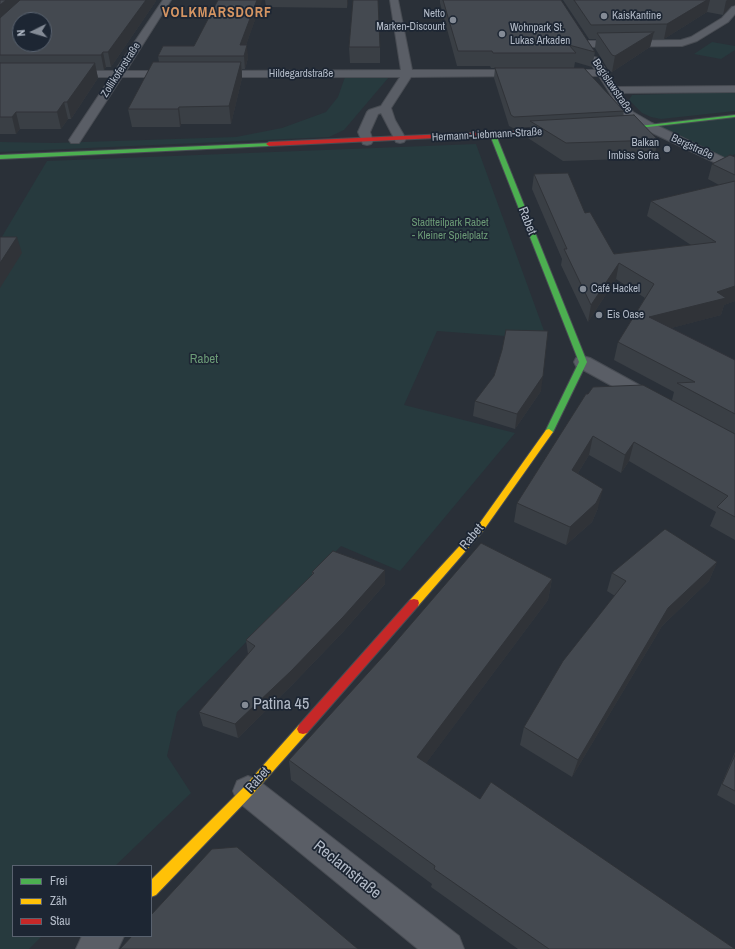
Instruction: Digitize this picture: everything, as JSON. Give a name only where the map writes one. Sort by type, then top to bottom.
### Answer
[{"type":"street","name":"Zollikoferstraße","points":[[75,140],[167,0]]},
{"type":"street","points":[[367,141],[364,132],[373,112],[385,108],[407,74],[394,0]]},
{"type":"street","name":"Bogislawstraße","points":[[648,126],[629,114],[582,40],[682,42],[694,39],[725,20],[735,9]]},
{"type":"street","name":"Hildegardstraße","points":[[202,74],[536,73]]},
{"type":"street","points":[[552,73],[602,73]]},
{"type":"street","points":[[56,74],[186,74]]},
{"type":"street","points":[[613,90],[735,89]]},
{"type":"street","points":[[385,108],[389,120],[400,139]]},
{"type":"street","points":[[602,129],[648,126],[735,116]]},
{"type":"street","name":"Bergstraße","points":[[648,126],[735,168]]},
{"type":"street","name":"Hermann-Liebmann-Straße","points":[[0,157],[571,131]]},
{"type":"street","name":"Rabet","points":[[152,889],[248,791],[480,529],[546,438],[583,362],[493,135]]},
{"type":"street","points":[[722,161],[735,154]]},
{"type":"street","points":[[583,362],[666,408]]},
{"type":"street","name":"Reclamstraße","points":[[248,791],[446,949]]},
{"type":"street","points":[[94,949],[105,937]]},
{"type":"green space","points":[[712,42],[735,46],[735,50],[721,59],[694,54]]},
{"type":"green space","points":[[345,77],[389,77],[344,130],[329,137],[0,152],[0,142],[54,143],[236,137],[282,128],[326,112],[338,97]]},
{"type":"green space","points":[[735,92],[735,111],[661,119],[642,113],[629,100],[632,95]]},
{"type":"green space","points":[[735,116],[735,154],[722,161],[648,126]]},
{"type":"green space","name":"Rabet","points":[[476,144],[547,339],[437,331],[404,405],[515,433],[400,571],[341,546],[177,712],[167,756],[191,793],[116,865],[12,865],[12,937],[41,937],[29,949],[0,949],[0,240],[47,161]]},
{"type":"building","points":[[0,0],[6,0],[0,5]]},
{"type":"building","points":[[20,0],[146,0],[108,52],[103,52],[101,55],[0,55],[0,18]]},
{"type":"building","points":[[218,0],[257,0],[240,45],[247,45],[244,56],[158,56],[163,46],[194,46]]},
{"type":"building","points":[[353,0],[378,0],[380,47],[349,47]]},
{"type":"building","points":[[443,0],[561,0],[595,52],[569,45],[576,53],[493,53],[492,51],[458,51]]},
{"type":"building","points":[[574,0],[707,0],[667,24],[591,25]]},
{"type":"building","points":[[654,32],[615,56],[612,55],[597,33]]},
{"type":"building","points":[[153,62],[241,62],[229,106],[179,107],[178,109],[128,109]]},
{"type":"building","points":[[0,63],[95,63],[67,102],[64,102],[57,112],[16,112],[12,117],[0,117]]},
{"type":"building","points":[[495,68],[584,68],[624,111],[514,117],[511,115]]},
{"type":"building","points":[[634,115],[658,140],[566,143],[530,121]]},
{"type":"building","points":[[730,155],[735,157],[735,175],[712,164]]},
{"type":"building","points":[[568,173],[585,213],[590,212],[614,254],[716,242],[651,201],[735,181],[735,286],[717,292],[726,298],[649,317],[735,360],[735,414],[677,383],[695,382],[618,342],[654,284],[619,263],[591,305],[564,249],[567,249],[534,174]]},
{"type":"building","points":[[0,237],[17,237],[0,263]]},
{"type":"building","points":[[506,330],[548,331],[543,376],[517,414],[475,401],[494,376]]},
{"type":"building","points":[[643,385],[735,434],[735,517],[717,507],[728,496],[634,442],[625,455],[593,436],[572,470],[603,489],[596,503],[570,527],[517,503],[586,394],[588,394],[593,387]]},
{"type":"building","points":[[665,529],[717,562],[668,608],[578,760],[524,727],[563,661],[626,581],[612,573]]},
{"type":"building","points":[[481,543],[552,579],[417,757],[480,799],[491,782],[735,949],[549,949],[434,869],[435,866],[289,760],[387,652]]},
{"type":"building","points":[[333,551],[385,570],[343,617],[291,671],[235,724],[199,712],[255,646],[246,640],[314,573],[312,572]]},
{"type":"building","points":[[735,755],[735,791],[722,784]]},
{"type":"building","points":[[237,847],[358,949],[120,949],[131,937],[152,937],[152,914],[212,849]]},
{"type":"traffic: fast","points":[[615,128],[648,126],[735,116]]},
{"type":"traffic: fast","points":[[493,135],[583,362],[549,432]]},
{"type":"traffic: fast","points":[[0,157],[269,144]]},
{"type":"traffic: slow","points":[[414,603],[480,529],[549,432]]},
{"type":"traffic: slow","points":[[152,889],[248,791],[303,729]]},
{"type":"traffic: jam","points":[[269,144],[559,131]]},
{"type":"traffic: jam","points":[[303,729],[414,603]]},
{"type":"place","name":"KaisKantine","points":[[604,16]]},
{"type":"place","name":"Netto Marken-Discount","points":[[453,20]]},
{"type":"place","name":"Wohnpark St. Lukas Arkaden","points":[[502,34]]},
{"type":"place","name":"Balkan Imbiss Sofra","points":[[667,149]]},
{"type":"place","name":"Café Hackel","points":[[583,289]]},
{"type":"place","name":"Eis Oase","points":[[599,315]]},
{"type":"place","name":"Patina 45","points":[[245,705]]},
{"type":"district","name":"VOLKMARSDORF","points":[[217,13]]},
{"type":"park label","name":"Stadtteilpark Rabet - Kleiner Spielplatz","points":[[450,229]]}]
